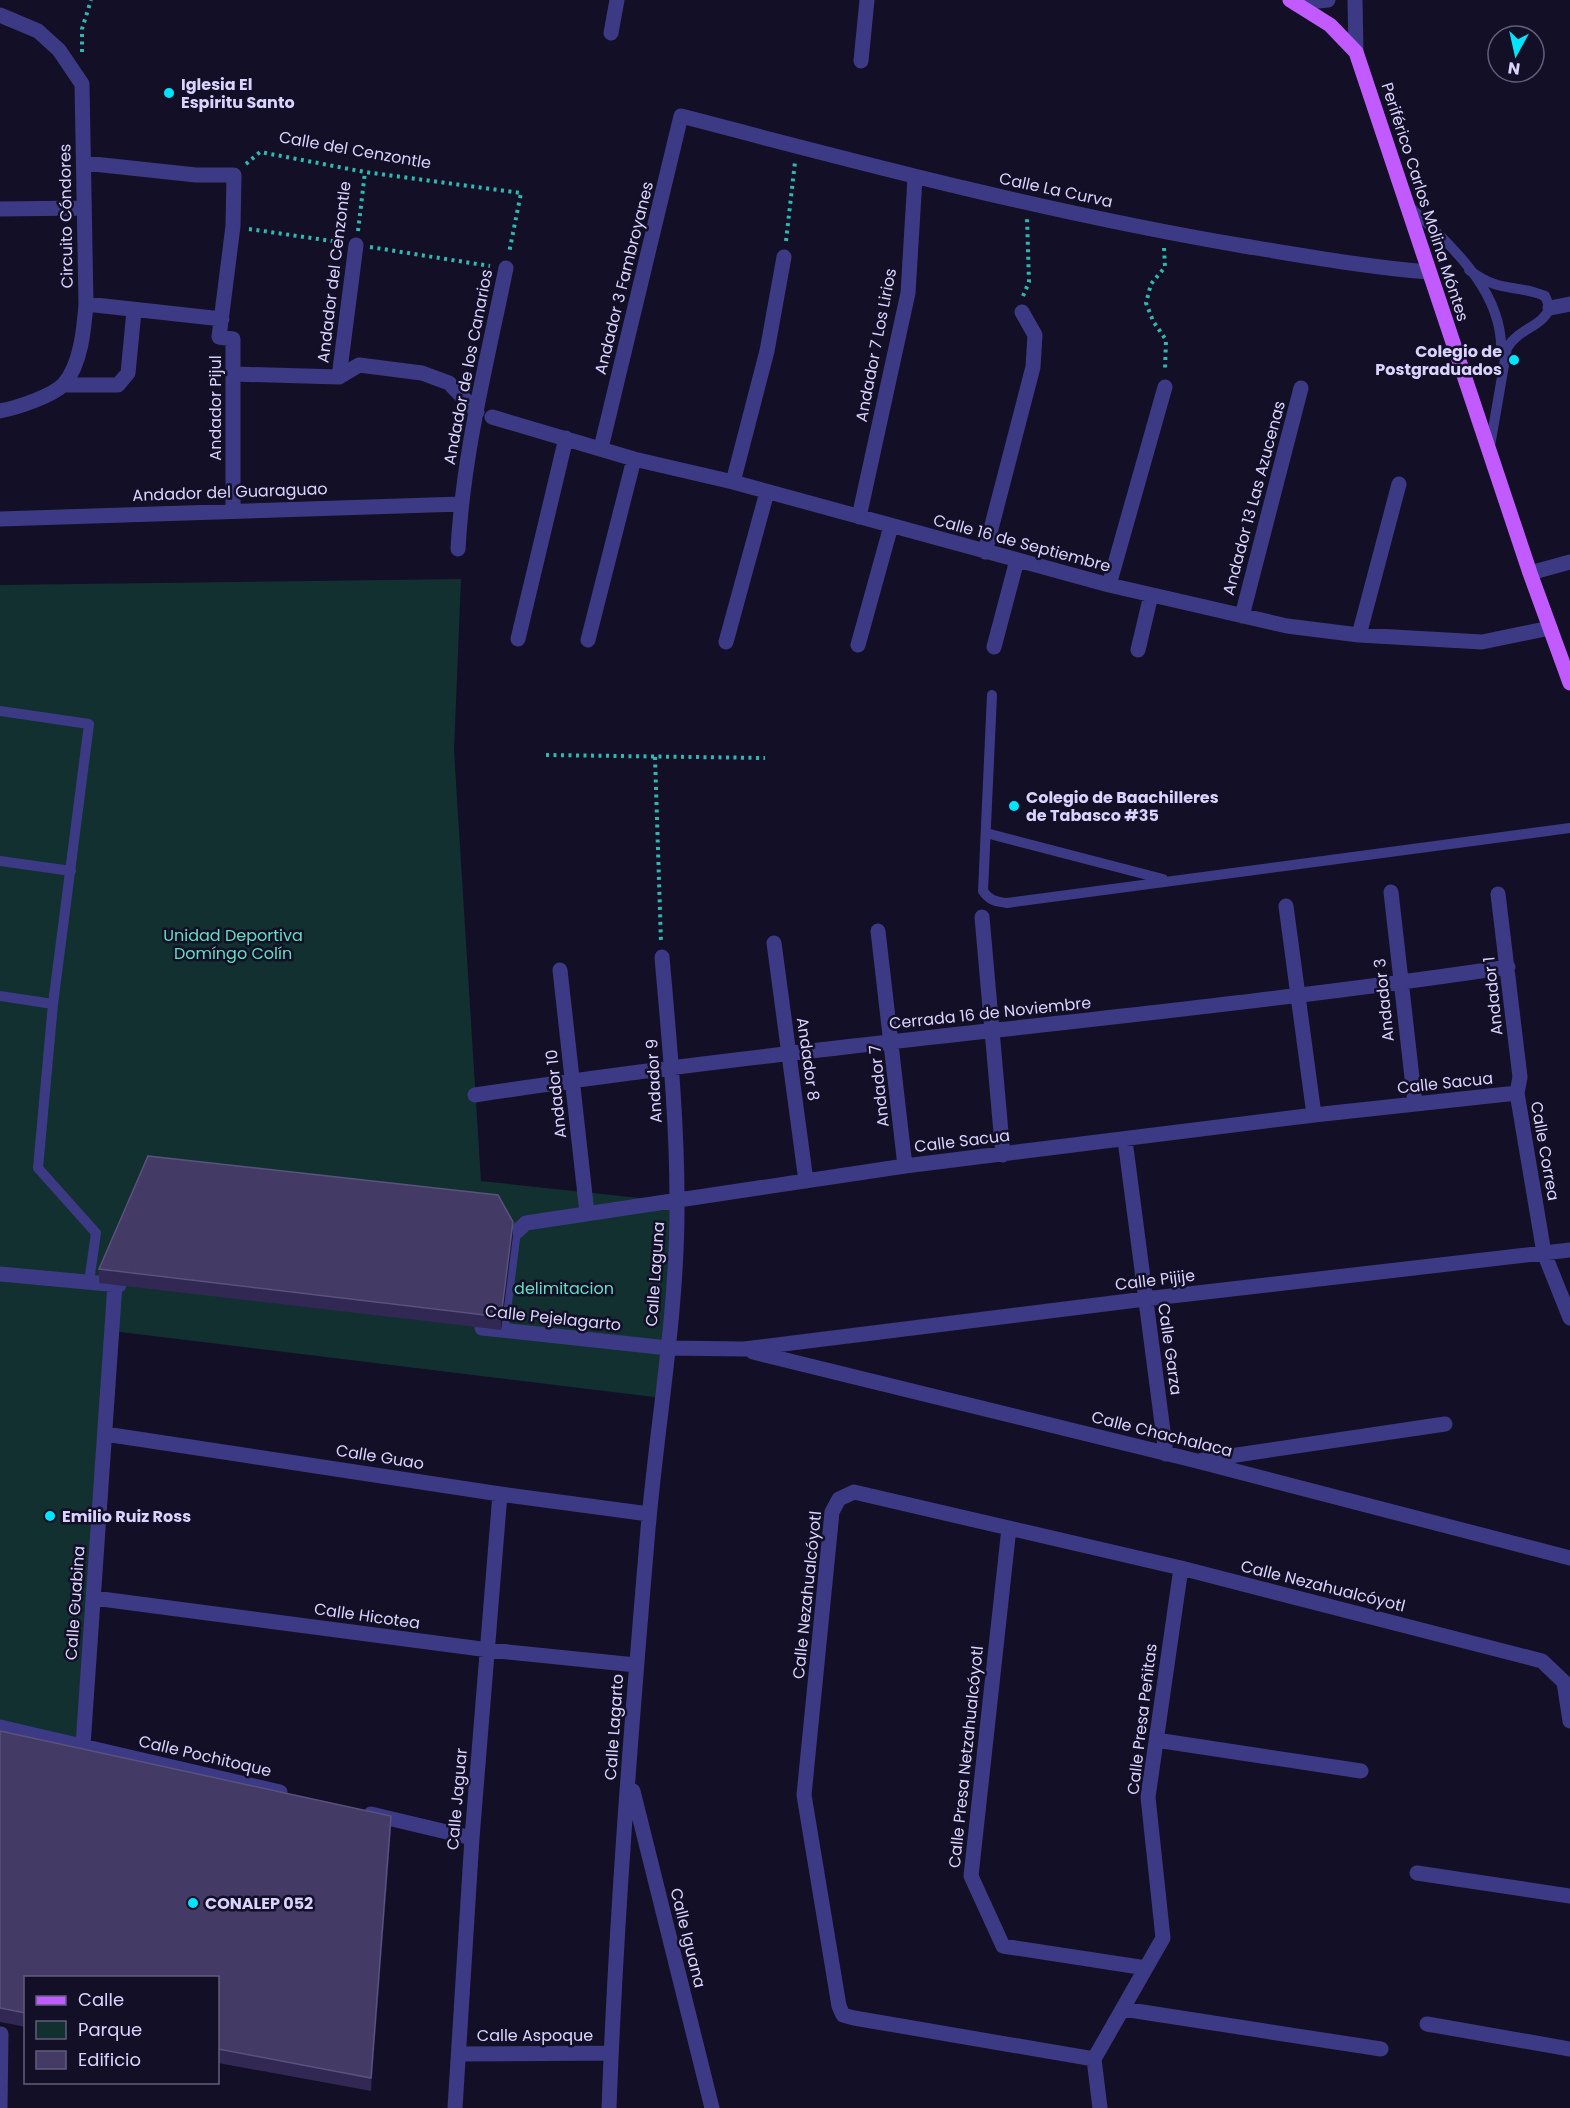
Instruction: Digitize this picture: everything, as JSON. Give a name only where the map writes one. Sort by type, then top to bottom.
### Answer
[{"type":"main road","name":"Periférico Carlos Molina Móntes","points":[[1294,2],[1330,25],[1356,52],[1530,573],[1570,682]]},
{"type":"street","points":[[611,33],[617,0]]},
{"type":"street","points":[[861,61],[867,0]]},
{"type":"street","points":[[1294,2],[1328,0]]},
{"type":"street","points":[[1356,0],[1356,52]]},
{"type":"street","points":[[0,15],[38,31],[49,40],[59,50],[82,84]]},
{"type":"street","name":"Circuito Cóndores","points":[[63,385],[75,364],[85,322],[82,84]]},
{"type":"street","name":"Calle La Curva","points":[[681,116],[915,178],[1163,232],[1369,267],[1428,272]]},
{"type":"street","name":"Andador 3 Fambroyanes","points":[[601,448],[681,116]]},
{"type":"street","points":[[84,163],[196,175],[234,175],[233,226],[222,319],[86,304]]},
{"type":"street","name":"Andador 7 Los Lirios","points":[[859,517],[908,293],[915,178]]},
{"type":"street","points":[[0,209],[84,208]]},
{"type":"street","name":"Andador del Cenzontle","points":[[339,377],[356,245]]},
{"type":"street","points":[[733,482],[767,351],[784,257]]},
{"type":"street","name":"Andador de los Canarios","points":[[458,549],[461,504],[506,268]]},
{"type":"street","points":[[1550,308],[1570,304]]},
{"type":"street","points":[[0,411],[35,400],[63,385],[118,385],[128,373],[134,311]]},
{"type":"street","points":[[986,552],[1033,367],[1035,335],[1022,312]]},
{"type":"street","name":"Andador Pijul","points":[[222,319],[219,337],[233,339],[233,510]]},
{"type":"street","points":[[233,374],[339,377],[359,365],[422,373],[449,383],[477,412]]},
{"type":"street","points":[[1109,585],[1165,387]]},
{"type":"street","name":"Andador 13 Las Azucenas","points":[[1242,616],[1301,388]]},
{"type":"street","name":"Calle 16 de Septiembre","points":[[492,417],[634,459],[733,482],[1109,585],[1287,626],[1359,635],[1482,642],[1550,628]]},
{"type":"street","points":[[518,639],[566,438]]},
{"type":"street","points":[[588,640],[634,459]]},
{"type":"street","points":[[1359,635],[1399,484]]},
{"type":"street","points":[[726,642],[767,492]]},
{"type":"street","name":"Andador del Guaraguao","points":[[0,519],[461,504]]},
{"type":"street","points":[[858,645],[891,526]]},
{"type":"street","points":[[994,647],[1017,560]]},
{"type":"street","points":[[1530,573],[1570,562]]},
{"type":"street","points":[[1138,650],[1151,595]]},
{"type":"street","name":"Andador 3","points":[[1391,892],[1415,1104]]},
{"type":"street","name":"Andador 1","points":[[1498,894],[1521,1084],[1517,1093]]},
{"type":"street","points":[[1286,906],[1314,1115]]},
{"type":"street","points":[[982,917],[990,1031],[1003,1155]]},
{"type":"street","name":"Andador 7","points":[[878,931],[893,1042],[905,1166]]},
{"type":"street","name":"Andador 8","points":[[774,943],[806,1181]]},
{"type":"street","name":"Andador 9","points":[[662,957],[672,1066],[677,1202]]},
{"type":"street","name":"Cerrada 16 de Noviembre","points":[[475,1095],[672,1066],[1400,983],[1508,967]]},
{"type":"street","name":"Andador 10","points":[[560,970],[587,1213]]},
{"type":"street","name":"Calle Sacua","points":[[501,1330],[513,1235],[526,1223],[905,1166],[1314,1115],[1517,1093]]},
{"type":"street","name":"Calle Correa","points":[[1517,1093],[1544,1253],[1570,1318]]},
{"type":"street","name":"Calle Garza","points":[[1125,1140],[1166,1454]]},
{"type":"street","name":"Calle Laguna","points":[[668,1348],[677,1202]]},
{"type":"street","name":"Calle Pijije","points":[[744,1349],[1145,1299],[1570,1250]]},
{"type":"street","points":[[0,1274],[138,1287]]},
{"type":"street","name":"Calle Guabina","points":[[83,1745],[115,1284]]},
{"type":"street","name":"Calle Pejelagarto","points":[[466,1326],[668,1348],[744,1349]]},
{"type":"street","name":"Calle Lagarto","points":[[609,2108],[636,1665],[649,1514],[668,1348]]},
{"type":"street","name":"Calle Chachalaca","points":[[744,1349],[1197,1461],[1570,1558]]},
{"type":"street","points":[[1197,1461],[1445,1424]]},
{"type":"street","name":"Calle Guao","points":[[105,1434],[500,1494],[649,1514]]},
{"type":"street","name":"Calle Nezahualcóyotl","points":[[1094,2059],[843,2015],[839,2006],[808,1819],[805,1784],[832,1512],[838,1499],[854,1492],[1180,1568],[1542,1661],[1564,1682],[1570,1721]]},
{"type":"street","name":"Calle Jaguar","points":[[454,2108],[472,1838],[500,1494]]},
{"type":"street","name":"Calle Presa Netzahualcóyotl","points":[[1009,1528],[971,1876],[1003,1946],[1146,1968]]},
{"type":"street","name":"Calle Presa Peñitas","points":[[1094,2059],[1163,1938],[1149,1797],[1180,1568]]},
{"type":"street","name":"Calle Hicotea","points":[[94,1598],[489,1650],[636,1665]]},
{"type":"street","name":"Calle Pochitoque","points":[[0,1727],[300,1797]]},
{"type":"street","points":[[1156,1740],[1361,1771]]},
{"type":"street","name":"Calle Iguana","points":[[629,1776],[712,2108]]},
{"type":"street","points":[[357,1810],[472,1838]]},
{"type":"street","points":[[1417,1873],[1570,1896]]},
{"type":"street","points":[[1123,2009],[1381,2049]]},
{"type":"street","points":[[1428,2024],[1570,2049]]},
{"type":"street","points":[[0,2108],[1,2034]]},
{"type":"street","name":"Calle Aspoque","points":[[459,2054],[611,2053]]},
{"type":"street","points":[[1094,2059],[1100,2108]]},
{"type":"lane","points":[[1405,202],[1436,231],[1492,301],[1499,321],[1500,376]]},
{"type":"lane","points":[[1469,270],[1491,285],[1531,291],[1545,296],[1550,308],[1542,321],[1515,336],[1507,348],[1500,376],[1489,449]]},
{"type":"lane","points":[[992,695],[983,891],[987,898],[997,902],[1007,903],[1570,828]]},
{"type":"lane","points":[[0,711],[89,724],[53,1004],[38,1168],[96,1233],[90,1282]]},
{"type":"lane","points":[[986,832],[1169,881]]},
{"type":"lane","points":[[0,861],[71,871]]},
{"type":"lane","points":[[0,996],[53,1004]]},
{"type":"path","points":[[82,84],[82,29],[91,0]]},
{"type":"path","points":[[784,257],[797,146]]},
{"type":"path","name":"Calle del Cenzontle","points":[[234,175],[260,152],[365,172],[521,193]]},
{"type":"path","name":"Andador del Cenzontle","points":[[356,245],[365,172]]},
{"type":"path","name":"Andador de los Canarios","points":[[506,268],[521,193]]},
{"type":"path","points":[[1022,312],[1023,295],[1029,282],[1026,202]]},
{"type":"path","points":[[1163,232],[1165,267],[1151,284],[1146,303],[1153,321],[1166,340],[1165,387]]},
{"type":"path","points":[[546,755],[765,758]]},
{"type":"path","points":[[655,757],[662,957]]},
{"type":"green space","name":"Unidad Deportiva Domíngo Colín","points":[[461,579],[454,751],[481,1181],[677,1202],[662,1398],[112,1331],[83,1745],[0,1727],[0,585]]},
{"type":"building","points":[[148,1156],[498,1195],[513,1222],[501,1317],[99,1269]]},
{"type":"building","name":"CONALEP 052","points":[[0,1731],[391,1816],[371,2078],[219,2049],[219,1976],[24,1976],[24,2013],[0,2008]]},
{"type":"place","name":"Iglesia El Espiritu Santo","points":[[169,93]]},
{"type":"place","name":"Colegio de Postgraduados","points":[[1514,360]]},
{"type":"place","name":"Colegio de Baachilleres de Tabasco #35","points":[[1014,806]]},
{"type":"place","name":"Emilio Ruiz Ross","points":[[50,1516]]},
{"type":"place","name":"CONALEP 052","points":[[193,1903]]},
{"type":"park label","name":"delimitacion","points":[[564,1288]]}]
